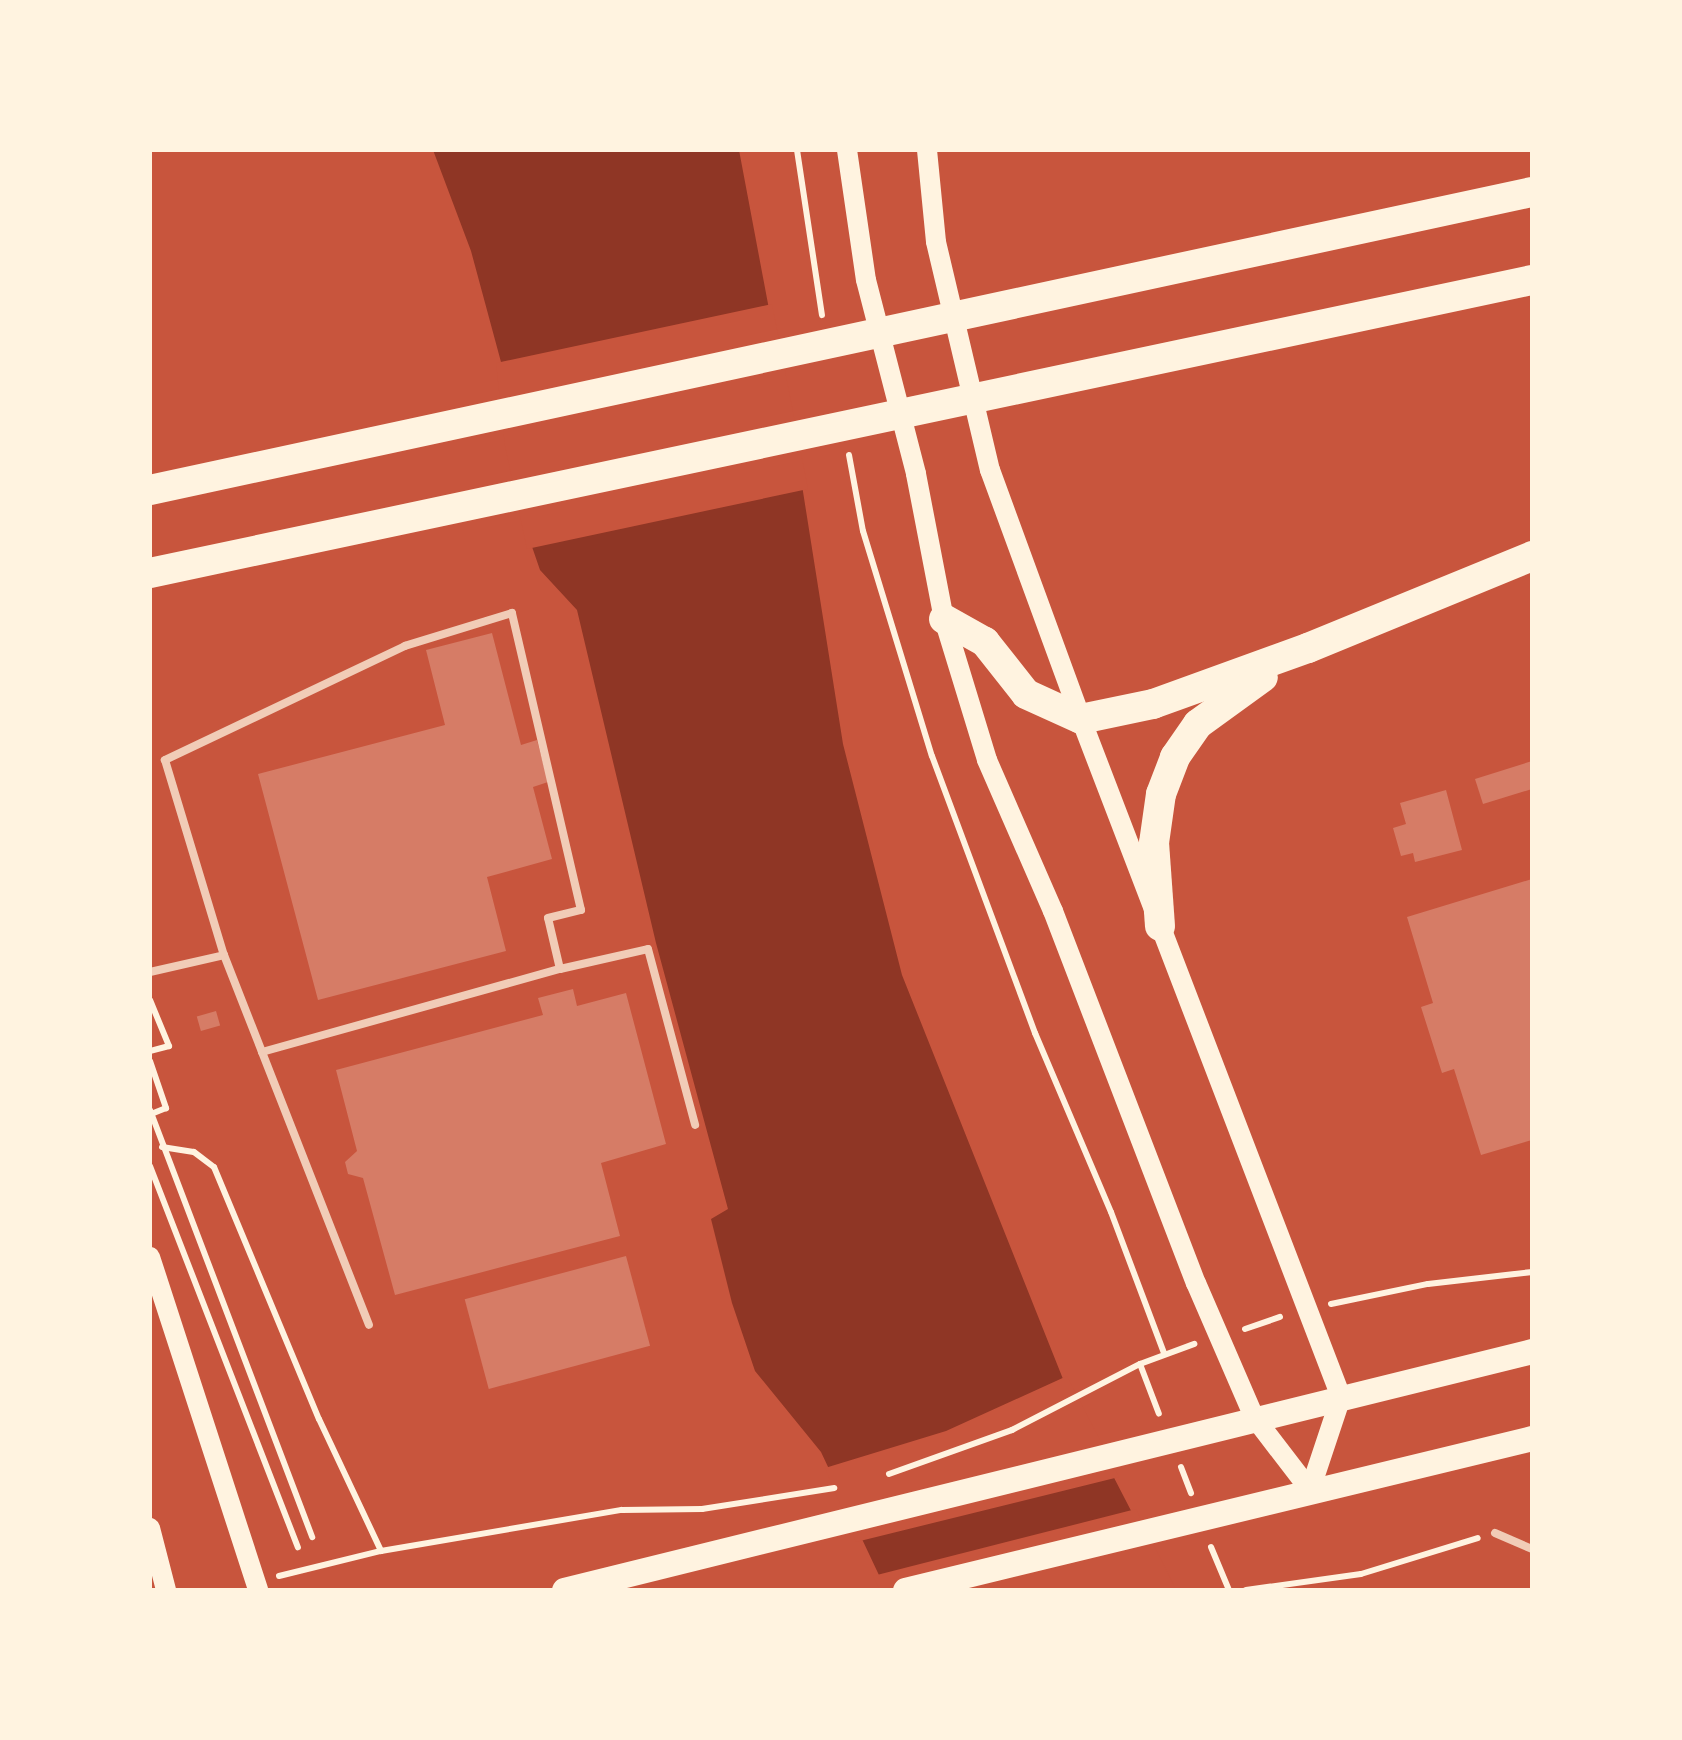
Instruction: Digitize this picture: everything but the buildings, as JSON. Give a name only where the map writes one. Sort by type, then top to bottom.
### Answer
[{"type":"highway","points":[[150,490],[1532,192]]},
{"type":"highway","points":[[150,573],[1532,280]]},
{"type":"highway","points":[[1469,295],[1532,288]]},
{"type":"highway","points":[[944,620],[986,642],[1026,694],[1081,719],[1154,704],[1308,648],[1532,556]]},
{"type":"highway","points":[[1160,926],[1154,843],[1161,794],[1175,757],[1198,724],[1308,648]]},
{"type":"main road","points":[[847,150],[866,280],[916,474],[944,620],[987,760],[1053,912],[1218,1337],[1254,1417],[1310,1490]]},
{"type":"main road","points":[[926,150],[936,242],[990,470],[1081,719],[1341,1397],[1310,1490]]},
{"type":"main road","points":[[150,1257],[257,1586]]},
{"type":"main road","points":[[564,1590],[1532,1350]]},
{"type":"main road","points":[[905,1590],[1532,1438]]},
{"type":"main road","points":[[150,1528],[166,1590]]},
{"type":"lane","points":[[369,1326],[224,955],[165,760],[405,646],[512,612],[582,910],[548,918],[560,969]]},
{"type":"lane","points":[[262,1052],[648,948],[695,1126]]},
{"type":"lane","points":[[150,972],[224,955]]},
{"type":"lane","points":[[1495,1533],[1532,1549]]},
{"type":"path","points":[[796,150],[823,320]]},
{"type":"path","points":[[845,435],[863,530],[932,756],[1013,977],[1123,1241],[1164,1354]]},
{"type":"path","points":[[150,1000],[168,1046],[150,1052]]},
{"type":"path","points":[[150,1062],[166,1108],[150,1113],[312,1537]]},
{"type":"path","points":[[162,1146],[194,1152],[214,1167],[312,1402],[381,1551]]},
{"type":"path","points":[[150,1166],[298,1546]]},
{"type":"path","points":[[886,1476],[1012,1430],[1164,1354],[1308,1308],[1428,1284],[1532,1272]]},
{"type":"path","points":[[1140,1364],[1229,1590]]},
{"type":"path","points":[[257,1586],[381,1551],[622,1510],[702,1509],[849,1484]]},
{"type":"path","points":[[1246,1590],[1361,1574],[1495,1533]]},
{"type":"shaded area","points":[[433,150],[739,150],[801,479],[843,744],[902,975],[1063,1379],[1172,1590],[886,1590],[821,1452],[755,1371],[732,1303],[711,1219],[728,1209],[656,943],[577,610],[540,570],[528,535],[501,362],[471,251]]},
{"type":"pier","points":[[772,304],[808,489],[527,549],[505,446],[496,363]]},
{"type":"pier","points":[[1067,1376],[1119,1477],[856,1542],[825,1468],[946,1431]]},
{"type":"pier","points":[[1136,1509],[1176,1590],[880,1590],[873,1576]]}]
